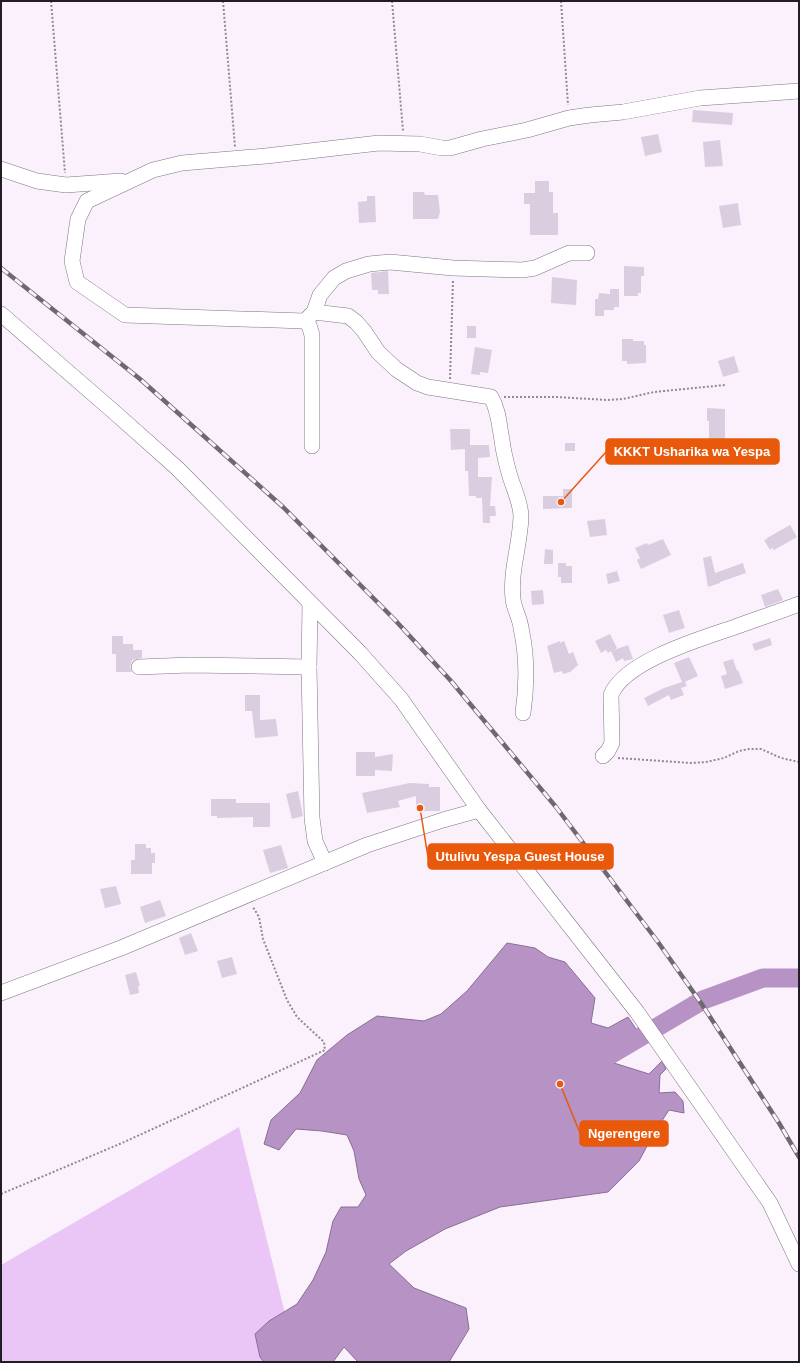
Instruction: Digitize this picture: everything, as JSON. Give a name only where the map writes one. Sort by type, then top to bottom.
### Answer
[{"type":"street","points":[[523,712],[525,698],[525,651],[521,627],[513,601],[512,581],[521,515],[502,441],[500,421],[495,404],[491,397],[428,387],[417,383],[396,369],[378,352],[364,331],[348,316],[125,315],[77,282],[72,261],[78,219],[86,201],[153,170],[182,163],[236,159],[379,144],[404,143],[442,148],[457,147],[482,139],[527,130],[569,118],[623,112],[700,98],[799,91]]},
{"type":"street","points":[[1,170],[37,181],[66,185],[130,180]]},
{"type":"street","points":[[312,446],[312,335],[309,325],[309,316],[320,295],[334,278],[356,267],[390,262],[453,268],[522,270],[535,268],[569,254],[587,253]]},
{"type":"street","points":[[1,314],[114,411],[177,468],[360,653],[401,699],[479,810],[660,1043],[770,1203],[799,1264]]},
{"type":"street","points":[[310,604],[309,667],[312,818],[315,841],[325,863]]},
{"type":"street","points":[[603,756],[608,752],[612,742],[611,695],[619,683],[632,672],[679,646],[799,604]]},
{"type":"street","points":[[139,667],[190,665],[309,667]]},
{"type":"street","points":[[1,993],[121,948],[367,845],[479,810]]},
{"type":"path","points":[[51,1],[66,185]]},
{"type":"path","points":[[223,1],[236,159]]},
{"type":"path","points":[[392,1],[404,143]]},
{"type":"path","points":[[561,1],[569,118]]},
{"type":"path","points":[[449,390],[453,268]]},
{"type":"path","points":[[491,397],[556,397],[608,400],[623,399],[654,392],[725,384]]},
{"type":"path","points":[[603,756],[628,760],[691,763],[706,762],[724,758],[749,749],[761,749],[781,758],[799,762]]},
{"type":"path","points":[[1,1194],[122,1143],[325,1050],[324,1042],[297,1017],[287,1000],[263,939],[259,917],[246,896]]},
{"type":"shaded area","points":[[507,943],[535,948],[548,957],[565,962],[595,998],[591,1023],[608,1028],[628,1017],[640,1035],[615,1049],[614,1063],[649,1074],[662,1061],[666,1069],[660,1075],[659,1093],[675,1092],[683,1101],[684,1113],[669,1110],[654,1133],[639,1161],[608,1192],[500,1207],[445,1229],[406,1251],[389,1264],[414,1288],[466,1308],[469,1329],[449,1362],[358,1362],[344,1347],[333,1362],[264,1362],[260,1357],[255,1334],[269,1321],[297,1304],[313,1280],[326,1252],[333,1221],[341,1207],[358,1207],[366,1195],[359,1179],[354,1151],[347,1135],[296,1129],[279,1150],[264,1144],[271,1120],[300,1093],[317,1060],[347,1035],[377,1016],[424,1021],[441,1014],[467,991]]},
{"type":"shaded area","points":[[239,1127],[297,1362],[1,1362],[1,1265]]},
{"type":"building","points":[[693,110],[733,113],[732,125],[692,122]]},
{"type":"building","points":[[658,134],[662,152],[645,156],[641,137]]},
{"type":"building","points":[[720,140],[723,166],[705,167],[703,142]]},
{"type":"building","points":[[535,181],[549,181],[549,192],[553,192],[553,213],[558,213],[558,235],[530,235],[530,204],[524,204],[524,193],[535,193]]},
{"type":"building","points":[[413,192],[424,192],[425,195],[438,195],[440,212],[438,219],[413,219]]},
{"type":"building","points":[[367,196],[375,196],[376,222],[359,223],[358,202],[367,201]]},
{"type":"building","points":[[738,203],[741,225],[723,228],[719,206]]},
{"type":"building","points":[[624,266],[644,267],[644,276],[641,276],[641,293],[638,293],[638,296],[624,296]]},
{"type":"building","points":[[388,271],[389,294],[378,294],[378,290],[372,290],[371,273]]},
{"type":"building","points":[[552,277],[577,280],[576,305],[551,303]]},
{"type":"building","points":[[610,289],[619,289],[619,307],[614,307],[614,310],[604,310],[604,316],[595,316],[595,299],[598,299],[599,293],[610,294]]},
{"type":"building","points":[[467,326],[476,326],[476,338],[467,338]]},
{"type":"building","points":[[622,339],[644,341],[644,345],[646,345],[646,363],[627,364],[627,361],[622,361]]},
{"type":"building","points":[[475,347],[492,350],[488,373],[480,372],[480,375],[471,374]]},
{"type":"building","points":[[734,356],[739,372],[723,377],[718,361]]},
{"type":"building","points":[[707,408],[725,409],[725,457],[698,456],[698,440],[709,440]]},
{"type":"building","points":[[450,429],[470,429],[470,445],[489,445],[490,457],[478,458],[478,477],[492,477],[490,506],[495,506],[496,516],[490,516],[490,523],[483,523],[482,498],[469,496],[468,471],[465,471],[465,449],[451,450]]},
{"type":"building","points":[[565,443],[575,443],[575,451],[565,451]]},
{"type":"building","points":[[563,489],[572,489],[572,508],[543,509],[543,496],[563,496]]},
{"type":"building","points":[[605,519],[607,535],[590,537],[587,521]]},
{"type":"building","points":[[790,525],[797,537],[774,550],[772,548],[770,550],[764,540]]},
{"type":"building","points":[[663,539],[671,555],[641,569],[637,560],[640,558],[635,548]]},
{"type":"building","points":[[545,549],[553,550],[553,564],[544,564]]},
{"type":"building","points":[[711,556],[715,573],[743,563],[746,573],[708,587],[703,558]]},
{"type":"building","points":[[558,563],[566,563],[566,566],[572,566],[572,583],[561,583],[561,577],[558,577]]},
{"type":"building","points":[[617,571],[620,581],[608,584],[606,574]]},
{"type":"building","points":[[778,589],[783,600],[765,607],[761,595]]},
{"type":"building","points":[[543,590],[544,604],[532,605],[531,591]]},
{"type":"building","points":[[679,610],[685,628],[669,633],[663,615]]},
{"type":"building","points":[[610,634],[617,648],[614,650],[628,645],[633,659],[624,661],[623,658],[616,662],[611,651],[608,653],[606,650],[601,653],[595,641]]},
{"type":"building","points":[[112,636],[123,636],[123,644],[133,644],[133,650],[142,650],[142,658],[132,660],[130,667],[132,672],[116,672],[116,654],[112,654]]},
{"type":"building","points":[[770,638],[772,645],[755,651],[752,644]]},
{"type":"building","points":[[560,641],[560,643],[564,641],[569,654],[573,652],[578,665],[570,672],[563,674],[562,671],[554,673],[547,646]]},
{"type":"building","points":[[689,657],[698,676],[685,682],[687,686],[681,688],[684,695],[671,700],[669,695],[648,706],[644,698],[664,688],[682,682],[674,663]]},
{"type":"building","points":[[733,659],[743,683],[725,689],[721,676],[727,674],[723,662]]},
{"type":"building","points":[[245,695],[260,695],[260,720],[276,719],[278,736],[255,738],[252,711],[245,711]]},
{"type":"building","points":[[356,752],[375,752],[375,757],[393,754],[392,771],[375,770],[375,776],[356,776]]},
{"type":"building","points":[[410,783],[429,784],[429,787],[440,787],[440,811],[416,811],[416,796],[398,801],[400,807],[367,813],[362,793]]},
{"type":"building","points":[[298,791],[303,816],[292,819],[286,794]]},
{"type":"building","points":[[211,799],[236,799],[236,803],[270,803],[270,827],[253,827],[253,817],[217,818],[217,816],[211,816]]},
{"type":"building","points":[[135,844],[146,844],[146,848],[151,848],[151,853],[155,853],[155,863],[152,863],[152,874],[131,874],[131,860],[135,860]]},
{"type":"building","points":[[281,845],[288,868],[270,873],[263,850]]},
{"type":"building","points":[[116,886],[121,904],[105,908],[100,889]]},
{"type":"building","points":[[160,900],[166,916],[145,923],[140,907]]},
{"type":"building","points":[[191,933],[198,951],[185,955],[179,938]]},
{"type":"building","points":[[232,957],[237,974],[222,978],[217,961]]},
{"type":"building","points":[[136,972],[140,986],[138,986],[139,993],[130,995],[125,975]]},
{"type":"waterway","points":[[593,1065],[703,1000],[763,978],[799,978]]},
{"type":"railway","points":[[1,268],[140,379],[283,507],[395,620],[451,681],[556,807],[658,942],[701,1003],[779,1123],[799,1157]]},
{"type":"place","name":"KKKT Usharika wa Yespa","points":[[561,502]]},
{"type":"place","name":"Utulivu Yespa Guest House","points":[[420,808]]},
{"type":"place","name":"Ngerengere","points":[[560,1084]]}]
